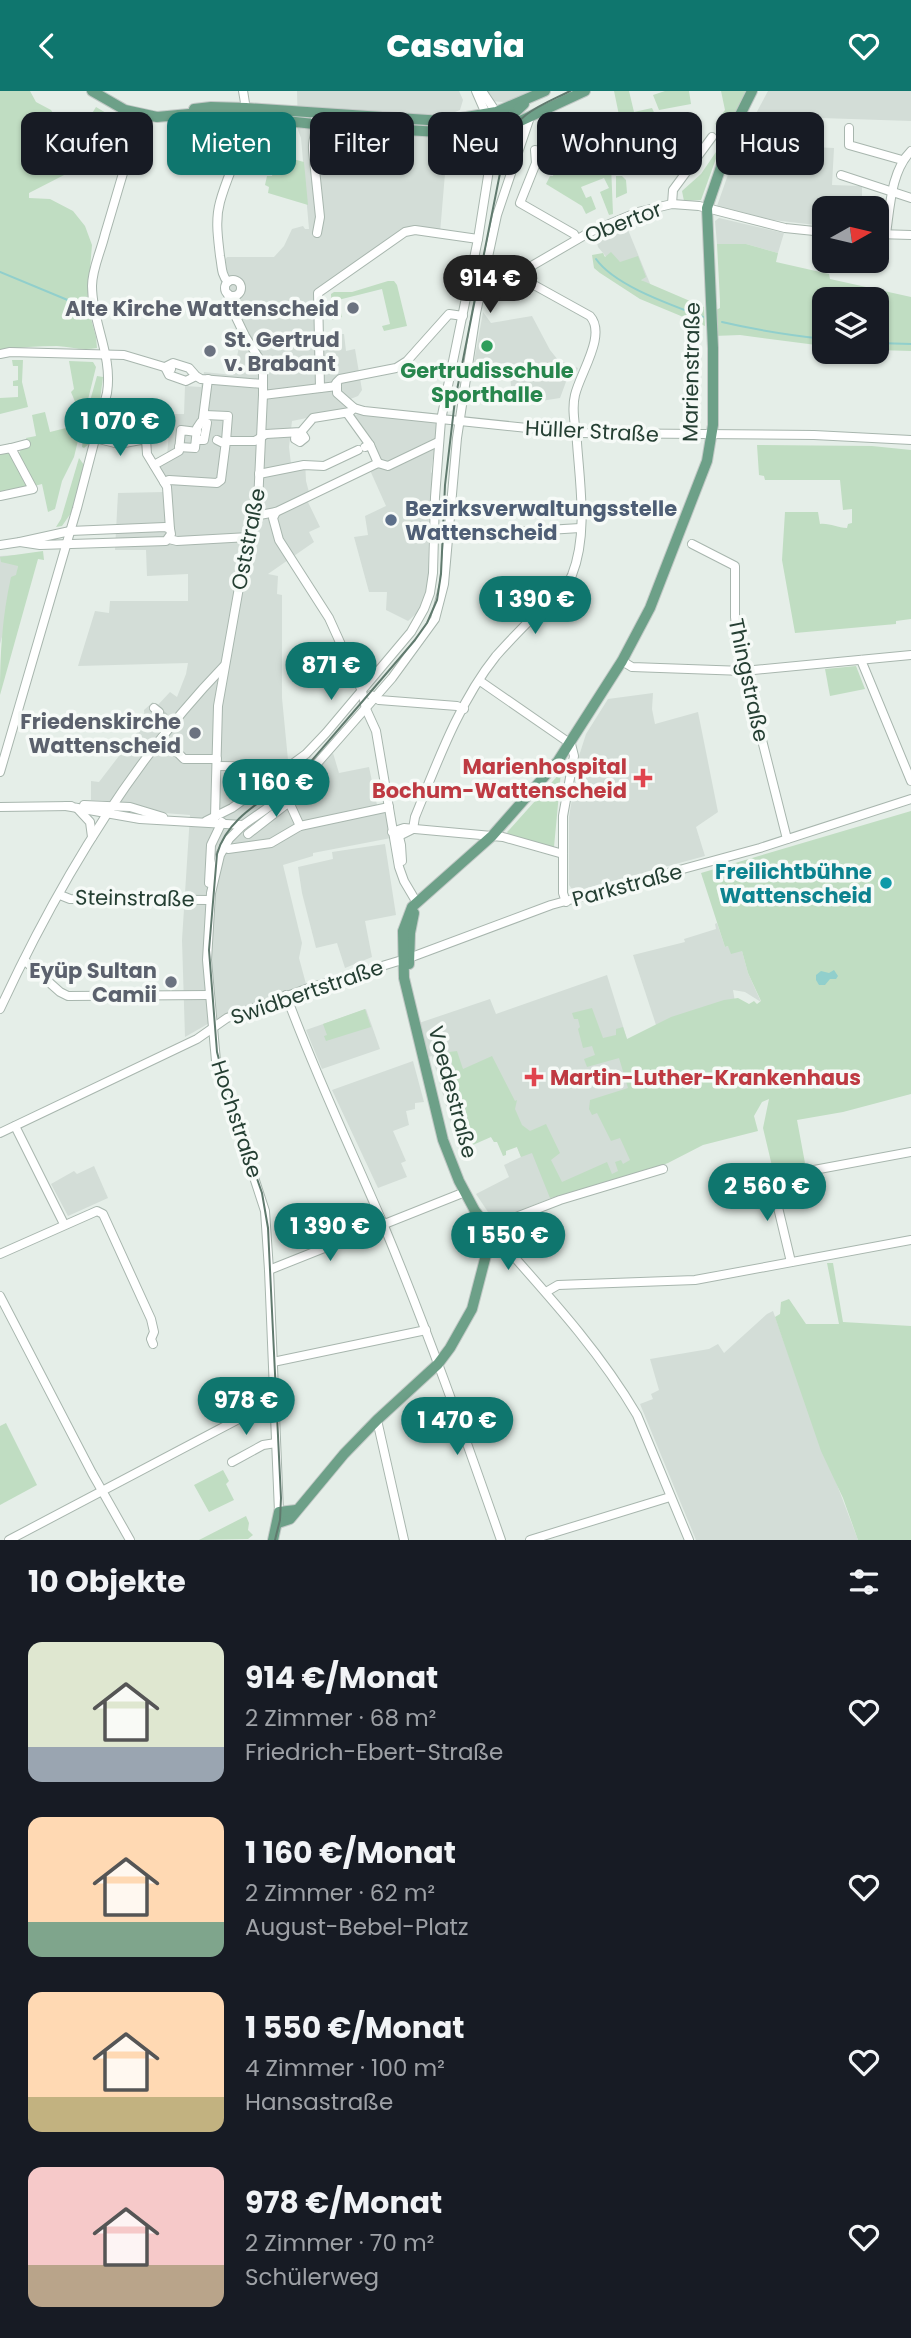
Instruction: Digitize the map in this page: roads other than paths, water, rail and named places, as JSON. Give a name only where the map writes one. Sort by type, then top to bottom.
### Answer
[{"type":"main road","points":[[92,91],[114,105],[133,112]]},
{"type":"main road","points":[[509,112],[545,91]]},
{"type":"main road","points":[[523,119],[585,91]]},
{"type":"main road","points":[[742,112],[752,91]]},
{"type":"main road","points":[[749,112],[759,91]]},
{"type":"main road","points":[[519,112],[533,97]]},
{"type":"main road","points":[[190,112],[211,107],[246,112]]},
{"type":"main road","points":[[707,208],[718,175]]},
{"type":"main road","name":"Marienstraße","points":[[417,903],[492,836],[558,761],[622,661],[649,608],[700,485],[712,435],[712,306],[707,208]]},
{"type":"main road","name":"Voedestraße","points":[[406,959],[417,903]]},
{"type":"main road","name":"Voedestraße","points":[[417,903],[408,913],[403,931],[407,994],[441,1132],[454,1169],[475,1211],[492,1233]]},
{"type":"main road","points":[[273,1540],[278,1518],[290,1519],[377,1420],[438,1364],[472,1309],[492,1233]]},
{"type":"street","points":[[243,91],[246,112]]},
{"type":"street","points":[[476,91],[486,112]]},
{"type":"street","points":[[482,91],[488,112]]},
{"type":"street","name":"Hochstraße","points":[[523,135],[530,117]]},
{"type":"street","points":[[849,128],[849,145],[902,160]]},
{"type":"street","name":"Obertor","points":[[672,204],[673,190],[712,137]]},
{"type":"street","points":[[536,150],[533,172],[520,203],[574,234],[577,239]]},
{"type":"street","points":[[889,206],[902,160],[911,151]]},
{"type":"street","points":[[0,772],[70,531],[110,379],[107,355],[94,312],[92,278],[121,175]]},
{"type":"street","points":[[228,282],[223,275],[218,213],[230,175]]},
{"type":"street","points":[[316,175],[320,218],[317,233]]},
{"type":"street","points":[[218,820],[296,762],[326,733],[411,632],[424,609],[430,593],[441,420],[489,175]]},
{"type":"street","name":"Hochstraße","points":[[210,897],[224,847],[243,825],[286,795],[307,775],[366,709],[435,619],[441,602],[466,368],[491,242],[510,175]]},
{"type":"street","points":[[841,175],[911,198]]},
{"type":"street","name":"Obertor","points":[[501,282],[577,239],[624,217],[672,204],[707,208],[785,228],[812,231]]},
{"type":"street","points":[[320,388],[318,293],[393,239],[415,229],[478,239]]},
{"type":"street","points":[[889,234],[911,235]]},
{"type":"street","points":[[413,829],[415,817],[433,774],[480,681],[516,634],[566,584],[579,551],[575,397],[595,340],[595,324],[590,316],[516,275]]},
{"type":"street","points":[[235,281],[241,288],[237,295],[228,294],[225,287],[228,282],[235,281]]},
{"type":"street","name":"Oststraße","points":[[224,666],[248,537],[258,503],[263,395],[263,368],[239,324],[228,294]]},
{"type":"street","points":[[378,463],[351,410],[337,393],[336,383],[340,379],[396,368],[407,361],[449,314],[463,316]]},
{"type":"street","points":[[0,354],[124,355],[168,368]]},
{"type":"street","points":[[168,368],[173,363],[190,368],[196,376],[208,380],[263,384]]},
{"type":"street","points":[[168,368],[169,375],[186,381],[196,376]]},
{"type":"street","points":[[179,447],[195,448],[196,436],[205,419],[208,380]]},
{"type":"street","points":[[263,395],[337,386]]},
{"type":"street","name":"Hüller Straße","points":[[261,437],[299,432],[313,418],[351,410],[576,433],[823,435],[911,440]]},
{"type":"street","points":[[164,482],[217,483],[221,480],[222,441],[228,416],[205,419]]},
{"type":"street","points":[[153,465],[178,451],[181,430],[196,436]]},
{"type":"street","points":[[222,441],[255,441],[261,437]]},
{"type":"street","points":[[95,438],[119,444],[146,439],[147,454],[167,487],[169,539]]},
{"type":"street","points":[[254,516],[276,512],[378,463],[388,466],[438,442]]},
{"type":"street","points":[[0,450],[26,444]]},
{"type":"street","points":[[259,474],[304,465],[324,466],[370,445]]},
{"type":"street","points":[[0,496],[33,489],[11,448]]},
{"type":"street","points":[[276,512],[273,518],[279,540],[330,618],[362,691],[366,709],[376,731],[401,871],[417,903]]},
{"type":"street","points":[[465,535],[580,528]]},
{"type":"street","points":[[0,545],[70,531],[170,529]]},
{"type":"street","points":[[106,531],[107,543]]},
{"type":"street","points":[[20,542],[40,545],[248,537]]},
{"type":"street","name":"Thingstraße","points":[[692,544],[735,566],[735,617],[744,671],[787,839]]},
{"type":"street","points":[[622,661],[632,667],[744,671],[911,655]]},
{"type":"street","points":[[861,660],[911,781]]},
{"type":"street","points":[[0,1009],[24,960],[110,809],[161,740],[171,722],[224,666]]},
{"type":"street","name":"Hochstraße","points":[[224,666],[218,706],[218,820],[209,865],[210,995],[219,1071],[263,1202],[270,1270],[278,1518]]},
{"type":"street","points":[[480,681],[571,744],[574,756],[563,816],[566,902]]},
{"type":"street","points":[[362,691],[379,700],[457,706],[464,709]]},
{"type":"street","points":[[161,740],[184,759],[284,767],[296,762]]},
{"type":"street","points":[[558,761],[571,770]]},
{"type":"street","name":"Parkstraße","points":[[406,959],[566,902],[787,839],[911,799]]},
{"type":"street","points":[[248,834],[289,801],[300,826]]},
{"type":"street","points":[[0,807],[66,806],[110,809]]},
{"type":"street","points":[[66,806],[137,809],[166,819],[218,820],[243,825],[250,847]]},
{"type":"street","points":[[77,807],[90,822],[92,837]]},
{"type":"street","points":[[224,847],[228,849],[271,843],[300,826],[390,811]]},
{"type":"street","points":[[396,833],[413,829],[492,836],[563,854]]},
{"type":"street","name":"Steinstraße","points":[[60,895],[70,899],[210,897]]},
{"type":"street","points":[[410,943],[415,949],[425,951]]},
{"type":"street","name":"Swidbertstraße","points":[[0,1133],[197,1039],[227,1018],[286,995],[406,959]]},
{"type":"street","points":[[24,960],[68,996],[210,995]]},
{"type":"street","points":[[286,995],[426,1330],[501,1540]]},
{"type":"street","points":[[15,1126],[64,1224]]},
{"type":"street","points":[[790,1262],[771,1178],[911,1152]]},
{"type":"street","points":[[663,1169],[560,1200],[498,1224],[492,1233],[604,1362],[631,1403],[689,1540]]},
{"type":"street","points":[[270,1270],[465,1192]]},
{"type":"street","points":[[0,1254],[91,1212],[103,1214],[151,1319],[153,1344]]},
{"type":"street","points":[[546,1292],[558,1285],[695,1280],[911,1240]]},
{"type":"street","points":[[0,1296],[126,1539]]},
{"type":"street","points":[[273,1362],[426,1330]]},
{"type":"street","points":[[9,1540],[254,1411],[274,1407]]},
{"type":"street","points":[[377,1420],[404,1540]]},
{"type":"street","points":[[232,1462],[263,1445],[276,1443]]},
{"type":"street","points":[[530,1540],[670,1497]]},
{"type":"water","points":[[834,970],[838,976],[836,979],[819,985],[816,975],[821,971],[829,973]]},
{"type":"waterway","points":[[596,259],[616,278],[630,286],[703,317]]},
{"type":"waterway","points":[[0,272],[70,301]]},
{"type":"waterway","points":[[722,322],[812,337]]},
{"type":"waterway","points":[[889,343],[911,344]]},
{"type":"tunnel","points":[[159,712],[168,720]]},
{"type":"tram line","points":[[275,1540],[280,1520],[281,1498],[268,1228],[262,1193],[229,1098],[217,1052],[209,950],[217,854],[232,826],[308,765],[427,623],[437,600],[441,574],[445,485],[455,400],[506,143],[516,124],[524,117],[570,91]]},
{"type":"place","name":"Alte Kirche Wattenscheid","points":[[353,308]]},
{"type":"place","name":"Gertrudisschule Sporthalle","points":[[487,346]]},
{"type":"place","name":"St. Gertrud v. Brabant","points":[[210,351]]},
{"type":"place","name":"Bezirksverwaltungsstelle Wattenscheid","points":[[391,520]]},
{"type":"place","name":"Friedenskirche Wattenscheid","points":[[195,733]]},
{"type":"place","name":"Marienhospital Bochum-Wattenscheid","points":[[643,778]]},
{"type":"place","name":"Freilichtbühne Wattenscheid","points":[[886,883]]},
{"type":"place","name":"Eyüp Sultan Camii","points":[[171,982]]},
{"type":"place","name":"Martin-Luther-Krankenhaus","points":[[534,1077]]}]
